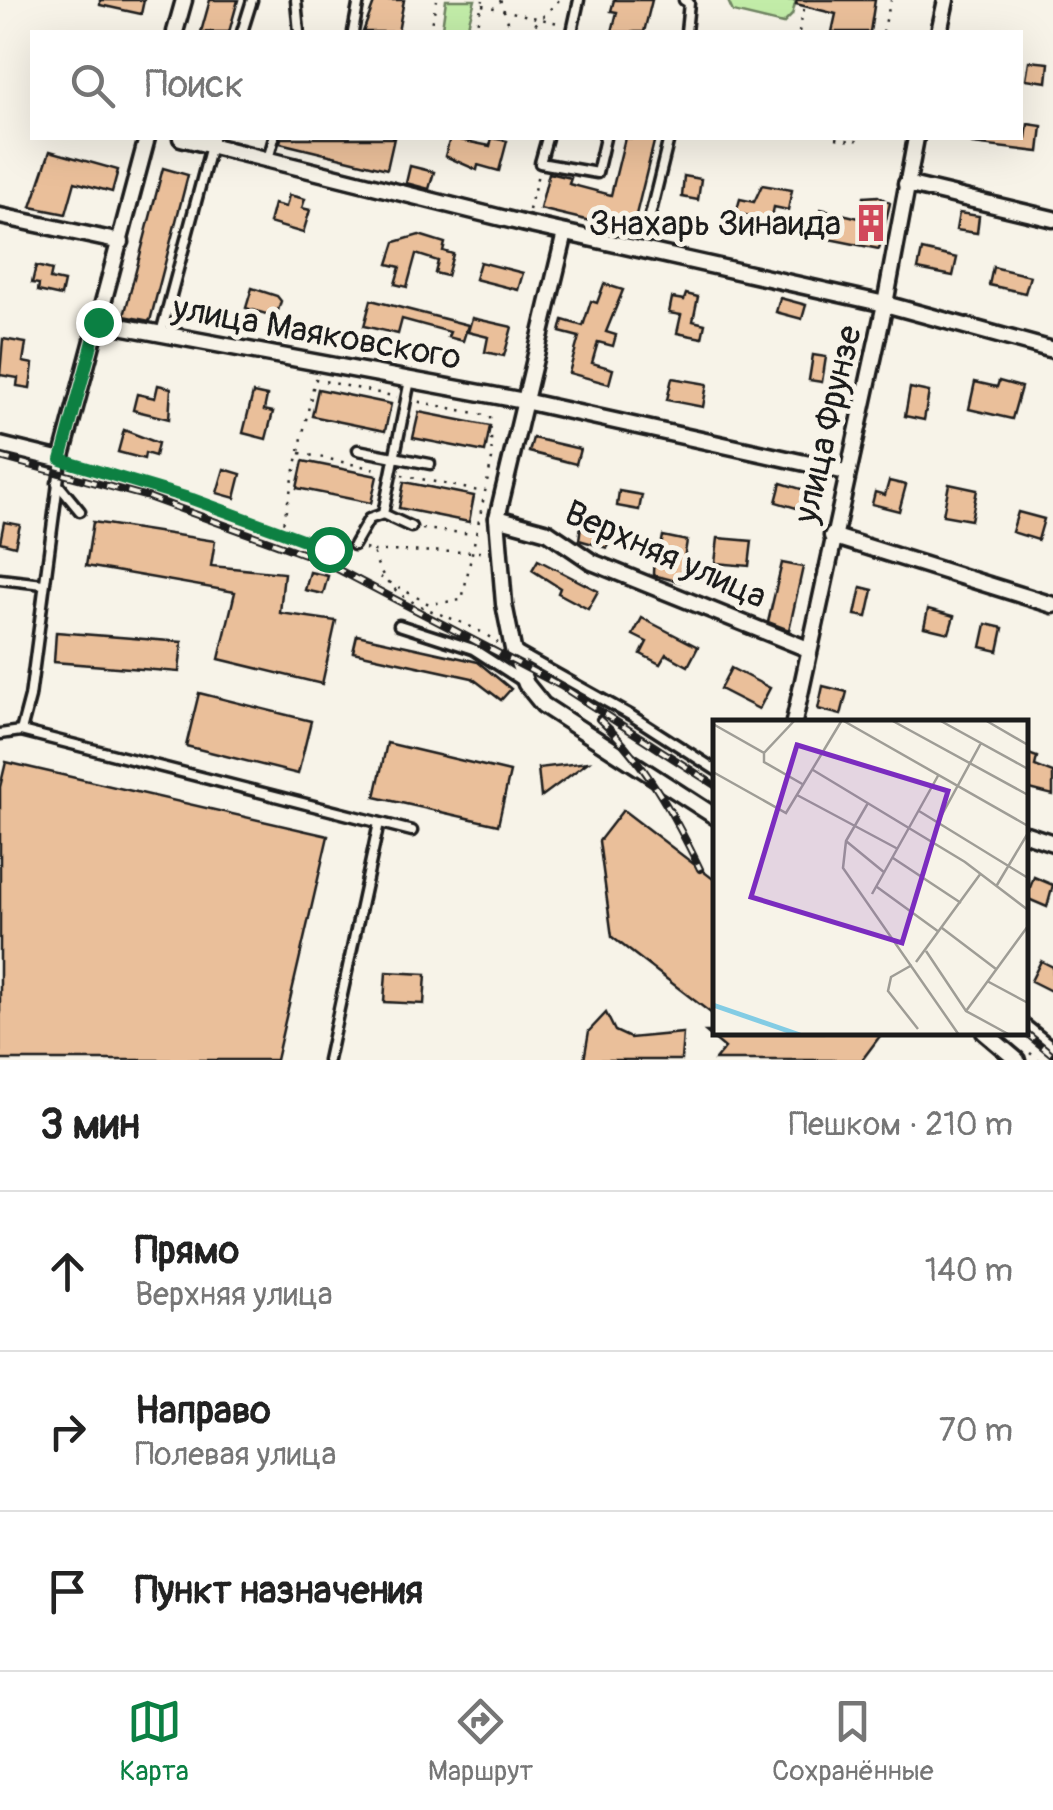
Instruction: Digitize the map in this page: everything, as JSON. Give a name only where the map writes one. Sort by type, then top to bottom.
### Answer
[{"type":"street","points":[[176,30],[184,0]]},
{"type":"street","points":[[939,30],[946,0]]},
{"type":"street","points":[[0,445],[61,460],[146,140]]},
{"type":"street","name":"улица Фрунзе","points":[[794,720],[885,304],[916,140]]},
{"type":"street","points":[[212,141],[268,159],[526,224],[885,304],[1053,350]]},
{"type":"street","points":[[906,184],[1052,214]]},
{"type":"street","points":[[0,216],[120,242]]},
{"type":"street","points":[[565,233],[498,518],[513,649],[526,684],[543,706],[713,815]]},
{"type":"street","name":"улица Маяковского","points":[[98,322],[524,400],[846,472]]},
{"type":"street","name":"Верхняя улица","points":[[498,518],[548,532],[592,562],[808,649]]},
{"type":"street","points":[[832,536],[1053,604]]},
{"type":"street","points":[[1028,835],[1053,844]]},
{"type":"street","points":[[988,1035],[1017,1060]]},
{"type":"lane","points":[[243,30],[252,0]]},
{"type":"lane","points":[[296,0],[298,30]]},
{"type":"lane","points":[[353,30],[359,0]]},
{"type":"lane","points":[[572,30],[579,0]]},
{"type":"lane","points":[[686,30],[687,2],[703,0]]},
{"type":"lane","points":[[268,159],[273,140]]},
{"type":"lane","points":[[546,140],[540,163],[597,173],[605,140]]},
{"type":"lane","points":[[648,224],[669,140]]},
{"type":"lane","points":[[161,334],[212,141]]},
{"type":"lane","points":[[384,514],[410,380]]},
{"type":"lane","points":[[358,450],[430,464]]},
{"type":"lane","points":[[21,731],[30,697],[61,460]]},
{"type":"lane","points":[[56,483],[80,511]]},
{"type":"lane","points":[[354,546],[369,520],[384,514],[412,527]]},
{"type":"lane","points":[[0,579],[43,584]]},
{"type":"lane","points":[[399,625],[473,649],[526,684]]},
{"type":"lane","points":[[513,649],[632,716],[713,768]]},
{"type":"lane","points":[[0,734],[21,731],[412,831]]},
{"type":"lane","points":[[328,1060],[379,823]]},
{"type":"lane","points":[[1028,1027],[1053,1047]]},
{"type":"path","points":[[430,30],[437,0]]},
{"type":"path","points":[[500,0],[511,30]]},
{"type":"path","points":[[530,30],[559,0]]},
{"type":"path","points":[[799,30],[806,0]]},
{"type":"path","points":[[884,30],[891,0]]},
{"type":"path","points":[[476,30],[483,3],[572,30]]},
{"type":"path","points":[[526,224],[540,163]]},
{"type":"path","points":[[281,534],[316,379]]},
{"type":"path","points":[[380,577],[429,604],[462,600],[492,458],[490,416]]},
{"type":"path","points":[[61,460],[192,499],[329,549],[354,546],[373,551],[500,554]]},
{"type":"path","points":[[412,527],[476,534]]},
{"type":"path","points":[[373,551],[380,577],[392,591],[513,649]]},
{"type":"green space","points":[[446,0],[475,0],[467,30],[442,28]]},
{"type":"green space","points":[[796,0],[792,15],[783,24],[733,12],[728,1]]},
{"type":"building","points":[[100,0],[144,0],[141,14],[100,5]]},
{"type":"building","points":[[210,0],[238,0],[230,30],[202,30]]},
{"type":"building","points":[[375,0],[404,0],[398,30],[364,30]]},
{"type":"building","points":[[614,0],[652,0],[644,30],[612,30],[617,12],[611,11]]},
{"type":"building","points":[[797,0],[875,0],[870,30],[832,30],[836,14],[796,4]]},
{"type":"building","points":[[1029,61],[1049,63],[1047,82],[1026,79]]},
{"type":"building","points":[[1028,124],[1042,126],[1039,152],[972,144],[972,140],[1026,138]]},
{"type":"building","points":[[281,140],[394,140],[387,169],[280,143]]},
{"type":"building","points":[[449,140],[490,146],[492,140],[507,141],[499,171],[478,165],[477,170],[445,156]]},
{"type":"building","points":[[625,140],[655,140],[632,231],[540,209],[549,173],[571,178],[569,184],[611,195]]},
{"type":"building","points":[[50,151],[118,170],[112,192],[75,182],[66,214],[31,207]]},
{"type":"building","points":[[410,166],[434,172],[429,189],[406,183]]},
{"type":"building","points":[[163,168],[188,175],[150,321],[124,316]]},
{"type":"building","points":[[684,176],[701,179],[698,200],[682,197]]},
{"type":"building","points":[[762,185],[792,190],[788,210],[774,207],[771,221],[736,213],[740,199],[754,202]]},
{"type":"building","points":[[289,195],[305,199],[302,208],[310,210],[303,233],[269,223],[274,204],[286,207]]},
{"type":"building","points":[[878,196],[890,203],[879,249],[819,237],[821,209],[859,218],[864,197]]},
{"type":"building","points":[[959,213],[979,216],[977,233],[956,230]]},
{"type":"building","points":[[419,235],[445,243],[443,251],[453,254],[447,276],[435,273],[438,261],[416,254],[407,287],[395,284],[400,267],[388,264],[395,242]]},
{"type":"building","points":[[922,250],[957,258],[953,276],[918,269]]},
{"type":"building","points":[[480,262],[523,273],[518,290],[475,279]]},
{"type":"building","points":[[36,266],[52,270],[50,279],[64,282],[61,296],[38,291],[39,284],[32,283]]},
{"type":"building","points":[[993,267],[1030,276],[1025,293],[989,285]]},
{"type":"building","points":[[604,284],[623,290],[606,332],[616,335],[613,346],[598,342],[592,363],[613,369],[609,384],[569,373],[579,337],[560,332],[563,320],[583,326],[591,301],[597,303]]},
{"type":"building","points":[[252,288],[277,296],[281,301],[276,317],[246,308]]},
{"type":"building","points":[[686,294],[698,297],[693,321],[705,324],[702,338],[677,333],[681,315],[669,313],[672,298],[684,300]]},
{"type":"building","points":[[780,298],[806,305],[802,319],[776,312]]},
{"type":"building","points":[[371,300],[468,325],[463,341],[448,337],[450,332],[402,319],[398,334],[364,326]]},
{"type":"building","points":[[472,318],[512,327],[504,356],[485,352],[488,337],[468,332]]},
{"type":"building","points":[[3,339],[26,343],[23,362],[33,364],[30,388],[17,386],[18,378],[0,375]]},
{"type":"building","points":[[813,355],[826,357],[822,382],[809,380]]},
{"type":"building","points":[[672,378],[707,384],[703,407],[667,400]]},
{"type":"building","points":[[999,381],[1021,387],[1012,419],[969,409],[975,382],[997,387]]},
{"type":"building","points":[[158,385],[171,388],[169,419],[133,410],[137,394],[155,398]]},
{"type":"building","points":[[910,388],[929,392],[924,420],[905,416]]},
{"type":"building","points":[[318,389],[391,404],[385,431],[312,416]]},
{"type":"building","points":[[253,393],[267,396],[264,410],[273,412],[266,439],[243,433]]},
{"type":"building","points":[[419,412],[490,426],[485,452],[413,438]]},
{"type":"building","points":[[124,430],[158,443],[155,456],[145,453],[144,459],[118,452]]},
{"type":"building","points":[[533,438],[580,449],[576,464],[529,452]]},
{"type":"building","points":[[303,461],[377,476],[371,503],[297,488]]},
{"type":"building","points":[[224,469],[241,474],[235,498],[217,493]]},
{"type":"building","points":[[889,481],[906,485],[899,511],[872,504],[875,492],[885,495]]},
{"type":"building","points":[[404,482],[474,496],[469,522],[399,508]]},
{"type":"building","points":[[781,483],[808,491],[803,510],[776,502]]},
{"type":"building","points":[[949,484],[977,490],[971,520],[943,515]]},
{"type":"building","points":[[619,491],[642,495],[639,510],[617,506]]},
{"type":"building","points":[[1018,512],[1044,519],[1038,540],[1012,532]]},
{"type":"building","points":[[4,522],[20,525],[15,546],[0,542]]},
{"type":"building","points":[[93,522],[215,541],[211,566],[284,573],[280,613],[336,621],[322,684],[219,659],[235,592],[86,566]]},
{"type":"building","points":[[581,525],[610,530],[607,548],[579,540]]},
{"type":"building","points":[[663,536],[687,541],[680,582],[653,575],[654,550],[660,551]]},
{"type":"building","points":[[718,538],[752,541],[749,566],[715,563]]},
{"type":"building","points":[[538,560],[598,591],[588,609],[558,593],[560,588],[532,570]]},
{"type":"building","points":[[782,563],[803,567],[789,630],[768,622]]},
{"type":"building","points":[[310,572],[328,576],[323,594],[305,590]]},
{"type":"building","points":[[861,587],[873,590],[867,617],[855,615]]},
{"type":"building","points":[[928,609],[954,616],[949,633],[924,627]]},
{"type":"building","points":[[642,618],[698,647],[688,666],[666,654],[660,664],[641,654],[647,642],[633,635]]},
{"type":"building","points":[[986,624],[1003,628],[998,651],[981,647]]},
{"type":"building","points":[[56,632],[182,642],[179,672],[54,662]]},
{"type":"building","points":[[357,635],[478,662],[511,689],[501,700],[472,678],[353,652]]},
{"type":"building","points":[[731,668],[770,688],[759,709],[720,689]]},
{"type":"building","points":[[823,686],[847,692],[841,715],[818,709]]},
{"type":"building","points":[[199,693],[311,721],[298,774],[186,746]]},
{"type":"building","points":[[387,743],[510,772],[498,825],[375,797]]},
{"type":"building","points":[[1028,754],[1037,757],[1035,766],[1053,773],[1053,795],[1028,789]]},
{"type":"building","points":[[6,762],[328,836],[276,1060],[0,1060],[0,787]]},
{"type":"building","points":[[588,762],[541,797],[538,768]]},
{"type":"building","points":[[623,810],[713,879],[713,1015],[612,937],[599,841]]},
{"type":"building","points":[[1034,877],[1053,885],[1047,907],[1028,899]]},
{"type":"building","points":[[1041,961],[1053,967],[1053,992],[1031,981]]},
{"type":"building","points":[[386,972],[426,974],[424,1004],[384,1002]]},
{"type":"building","points":[[606,1013],[615,1031],[630,1038],[683,1033],[681,1060],[584,1060],[589,1031]]},
{"type":"building","points":[[706,1032],[881,1035],[862,1060],[715,1060],[725,1048]]},
{"type":"railway","points":[[0,457],[148,497],[318,559],[561,686],[713,784]]},
{"type":"railway","points":[[599,719],[657,789],[700,869]]},
{"type":"railway","points":[[1028,1034],[1053,1055]]},
{"type":"place","name":"Знахарь Зинаида","points":[[871,223]]},
{"type":"route","points":[[98,322],[61,460],[192,499],[329,549]]}]
